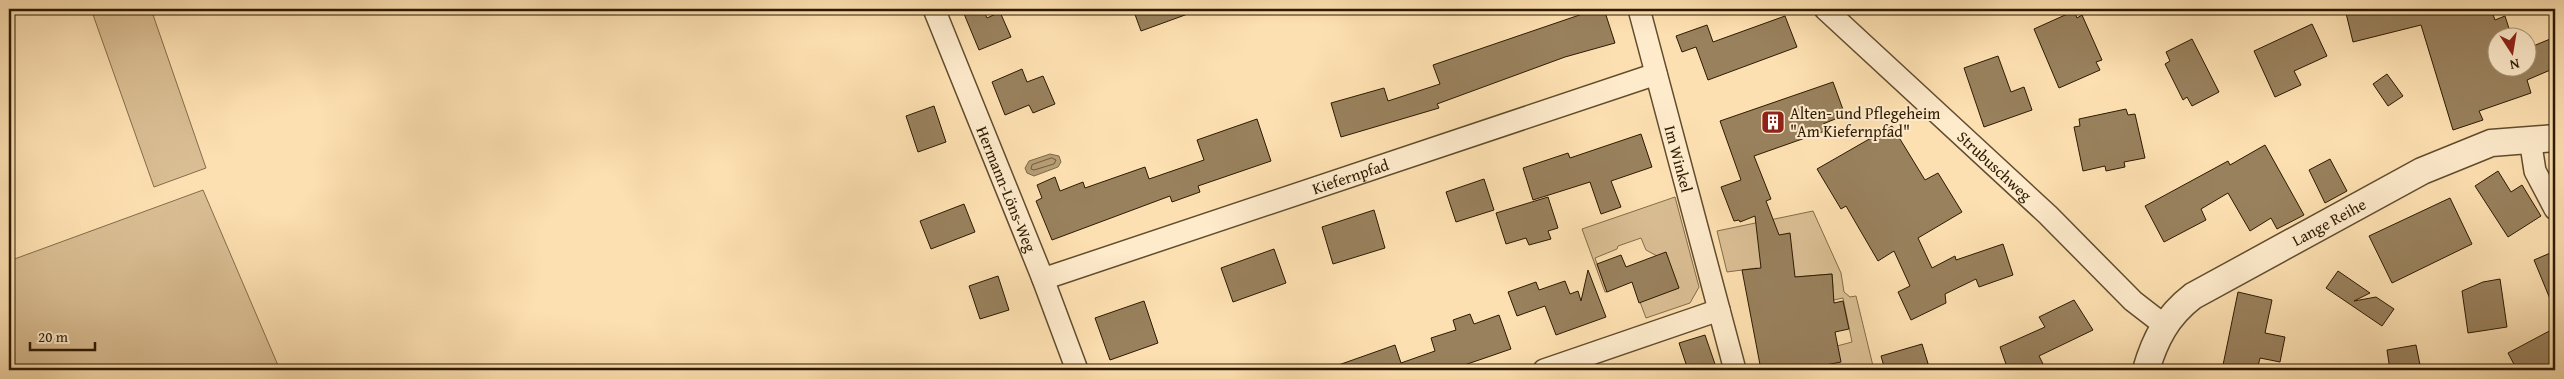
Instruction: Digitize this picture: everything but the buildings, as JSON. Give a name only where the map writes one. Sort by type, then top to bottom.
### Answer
[{"type":"street","name":"Hermann-Löns-Weg","points":[[934,9],[1044,279],[1077,370]]},
{"type":"street","name":"Im Winkel","points":[[1639,9],[1735,370]]},
{"type":"street","name":"Strubuschweg","points":[[1825,9],[2048,215],[2132,301],[2164,325]]},
{"type":"street","name":"Kiefernpfad","points":[[1044,279],[1656,74]]},
{"type":"street","name":"Lange Reihe","points":[[2146,370],[2164,325],[2177,308],[2193,296],[2422,171],[2491,143],[2543,138]]},
{"type":"street","points":[[2543,138],[2535,171],[2544,192],[2555,209]]},
{"type":"street","points":[[1544,370],[1719,310]]},
{"type":"shaded area","points":[[91,9],[151,9],[206,168],[154,187]]},
{"type":"shaded area","points":[[203,190],[280,370],[9,370],[9,261]]},
{"type":"shaded area","points":[[1675,197],[1699,287],[1690,303],[1646,318],[1640,302],[1679,288],[1657,256],[1646,250],[1641,238],[1618,246],[1617,249],[1595,258],[1607,292],[1605,292],[1582,229]]},
{"type":"shaded area","points":[[1813,211],[1841,273],[1844,292],[1850,297],[1856,296],[1874,370],[1828,370],[1827,365],[1837,346],[1852,342],[1843,298],[1829,301],[1833,288],[1832,274],[1759,280],[1757,268],[1727,272],[1717,231]]},
{"type":"water","points":[[1050,154],[1059,156],[1061,162],[1058,167],[1034,176],[1027,173],[1025,168],[1029,161]]},
{"type":"place","name":"Alten- und Pflegeheim \"Am Kiefernpfad\"","points":[[1773,122]]}]
